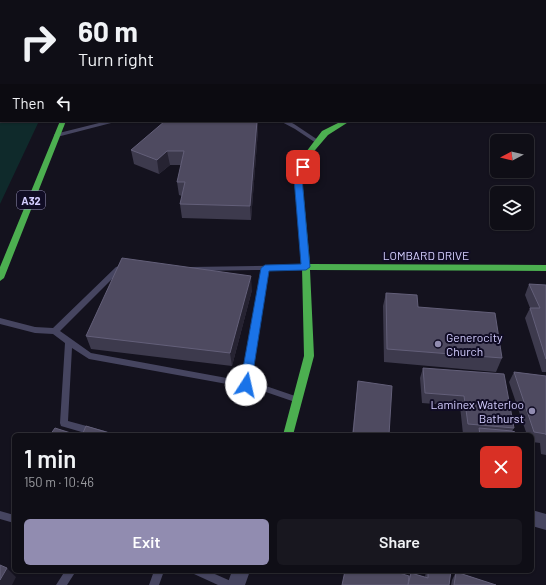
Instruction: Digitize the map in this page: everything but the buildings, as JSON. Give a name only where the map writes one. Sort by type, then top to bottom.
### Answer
[{"type":"main road","name":"A32","points":[[0,278],[62,122]]},
{"type":"main road","points":[[289,433],[309,356],[306,267],[298,178],[307,156],[325,133],[345,122]]},
{"type":"main road","name":"LOMBARD DRIVE","points":[[306,267],[546,268]]},
{"type":"street","points":[[534,519],[546,522]]},
{"type":"street","points":[[236,585],[240,573]]},
{"type":"lane","points":[[57,135],[109,122]]},
{"type":"lane","points":[[287,122],[294,124],[307,136],[318,142]]},
{"type":"lane","points":[[54,332],[118,269],[132,265]]},
{"type":"lane","points":[[185,269],[306,267]]},
{"type":"lane","points":[[246,385],[265,268]]},
{"type":"lane","points":[[0,321],[35,330],[54,332],[89,356],[260,387],[297,400]]},
{"type":"lane","points":[[69,342],[64,423],[98,433]]},
{"type":"lane","points":[[0,515],[12,518]]},
{"type":"lane","points":[[61,585],[70,573]]},
{"type":"lane","points":[[154,585],[158,573]]},
{"type":"lane","points":[[202,573],[230,585]]},
{"type":"green space","points":[[0,122],[39,122],[0,204]]},
{"type":"traffic: fast","points":[[0,278],[63,122]]},
{"type":"traffic: fast","points":[[289,433],[309,356],[306,267],[298,178],[307,156],[325,133],[345,122]]},
{"type":"traffic: fast","points":[[306,267],[546,268]]},
{"type":"place","name":"Generocity Church","points":[[438,344]]},
{"type":"place","name":"Laminex Waterloo Bathurst","points":[[532,411]]},
{"type":"route","points":[[246,385],[265,268],[306,267],[298,178],[303,167]]}]
